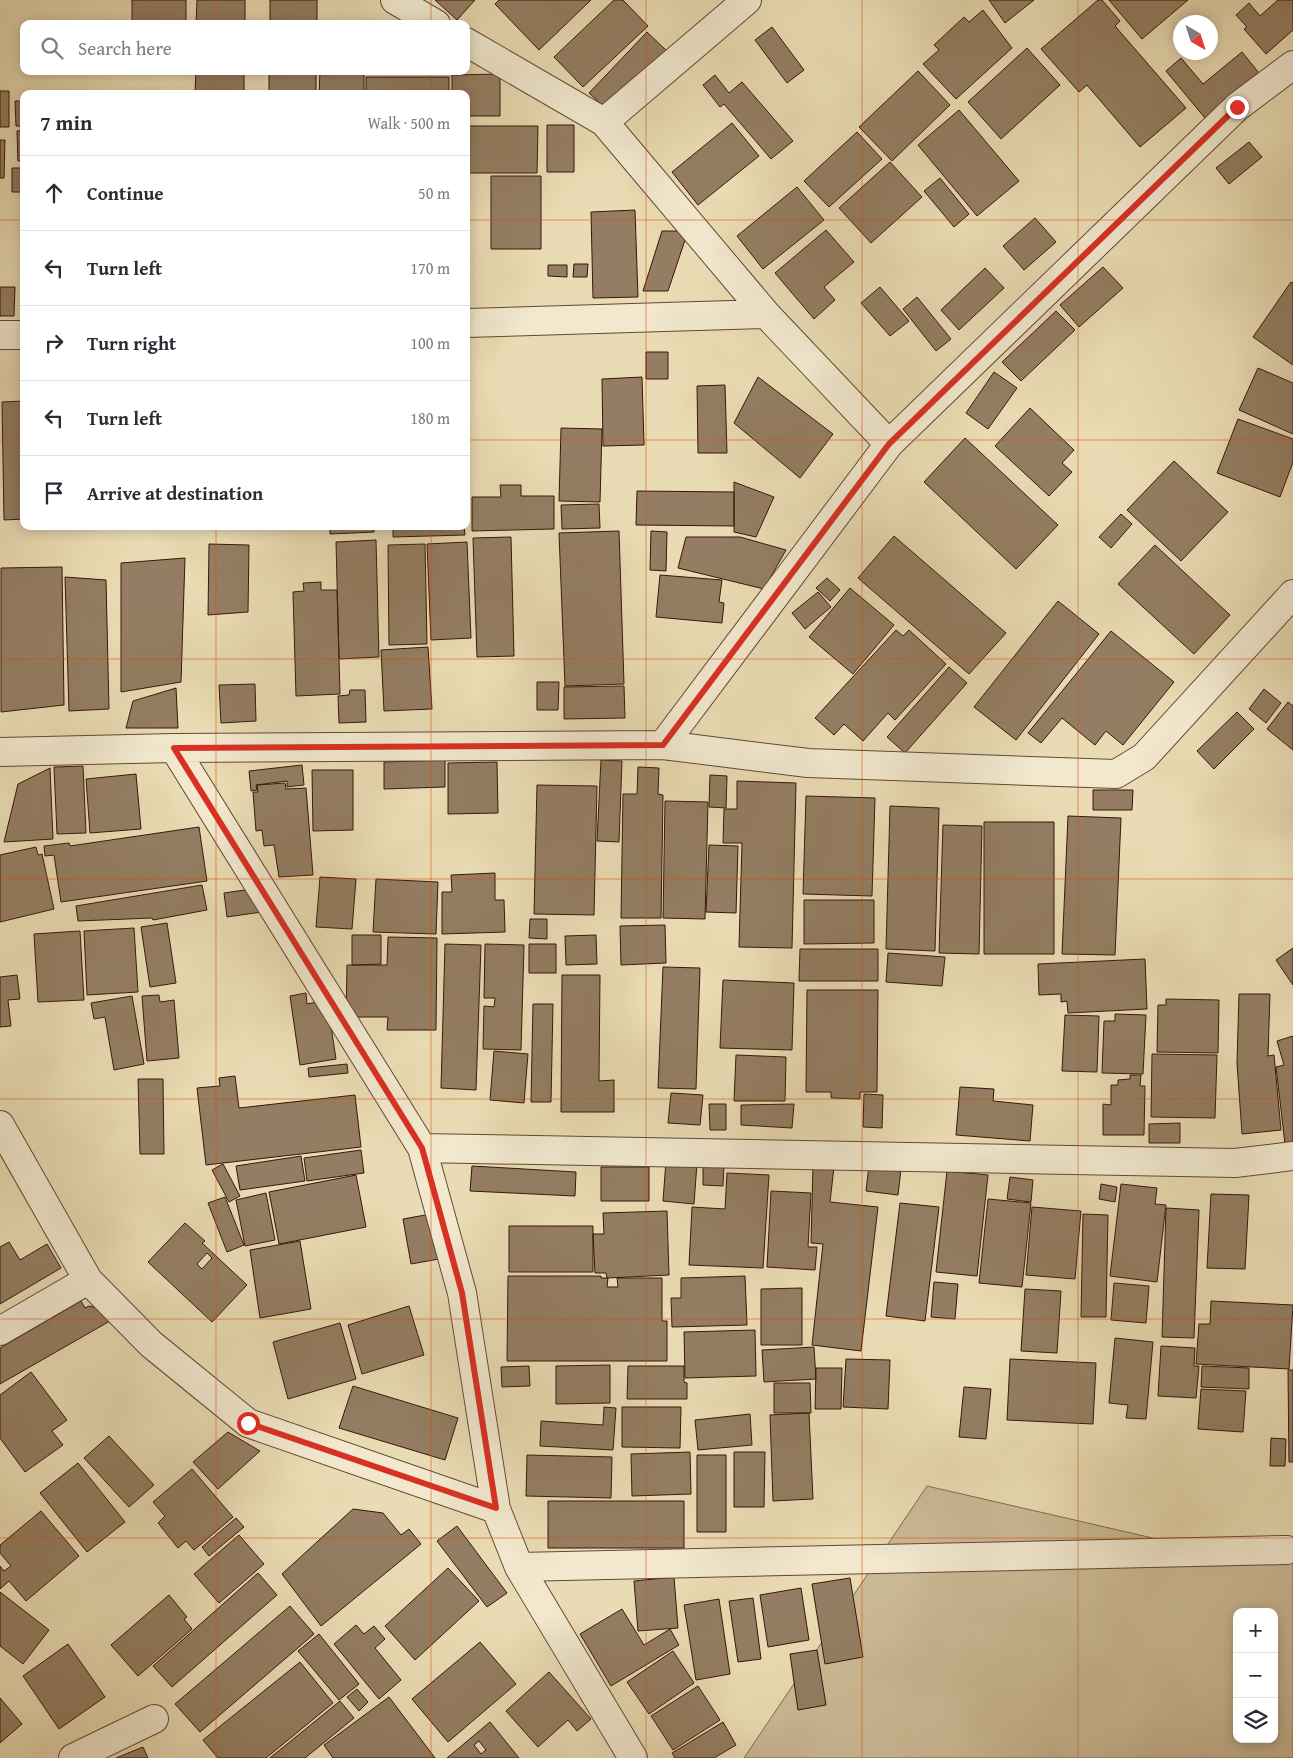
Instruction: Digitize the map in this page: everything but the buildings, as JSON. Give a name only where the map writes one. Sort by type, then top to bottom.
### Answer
[{"type":"street","points":[[395,0],[429,20]]},
{"type":"street","points":[[604,122],[747,0]]},
{"type":"street","points":[[470,44],[604,122],[766,314],[889,444]]},
{"type":"street","points":[[663,745],[889,444],[1237,107],[1293,65]]},
{"type":"street","points":[[470,323],[766,314]]},
{"type":"street","points":[[0,336],[20,335]]},
{"type":"street","points":[[0,752],[174,748],[663,745],[808,763],[1116,774],[1144,757],[1293,594]]},
{"type":"street","points":[[174,748],[422,1148],[462,1293],[496,1508],[519,1567],[632,1758]]},
{"type":"street","points":[[0,1125],[88,1280],[151,1344],[248,1423],[496,1508]]},
{"type":"street","points":[[422,1148],[1235,1163],[1293,1156]]},
{"type":"street","points":[[0,1331],[88,1280]]},
{"type":"street","points":[[519,1567],[1287,1550]]},
{"type":"street","points":[[73,1758],[154,1719]]},
{"type":"shaded area","points":[[927,1486],[1209,1551],[1293,1563],[1293,1758],[744,1758]]},
{"type":"route","points":[[248,1423],[496,1508],[462,1293],[422,1148],[174,748],[663,745],[889,444],[1237,107]]}]
